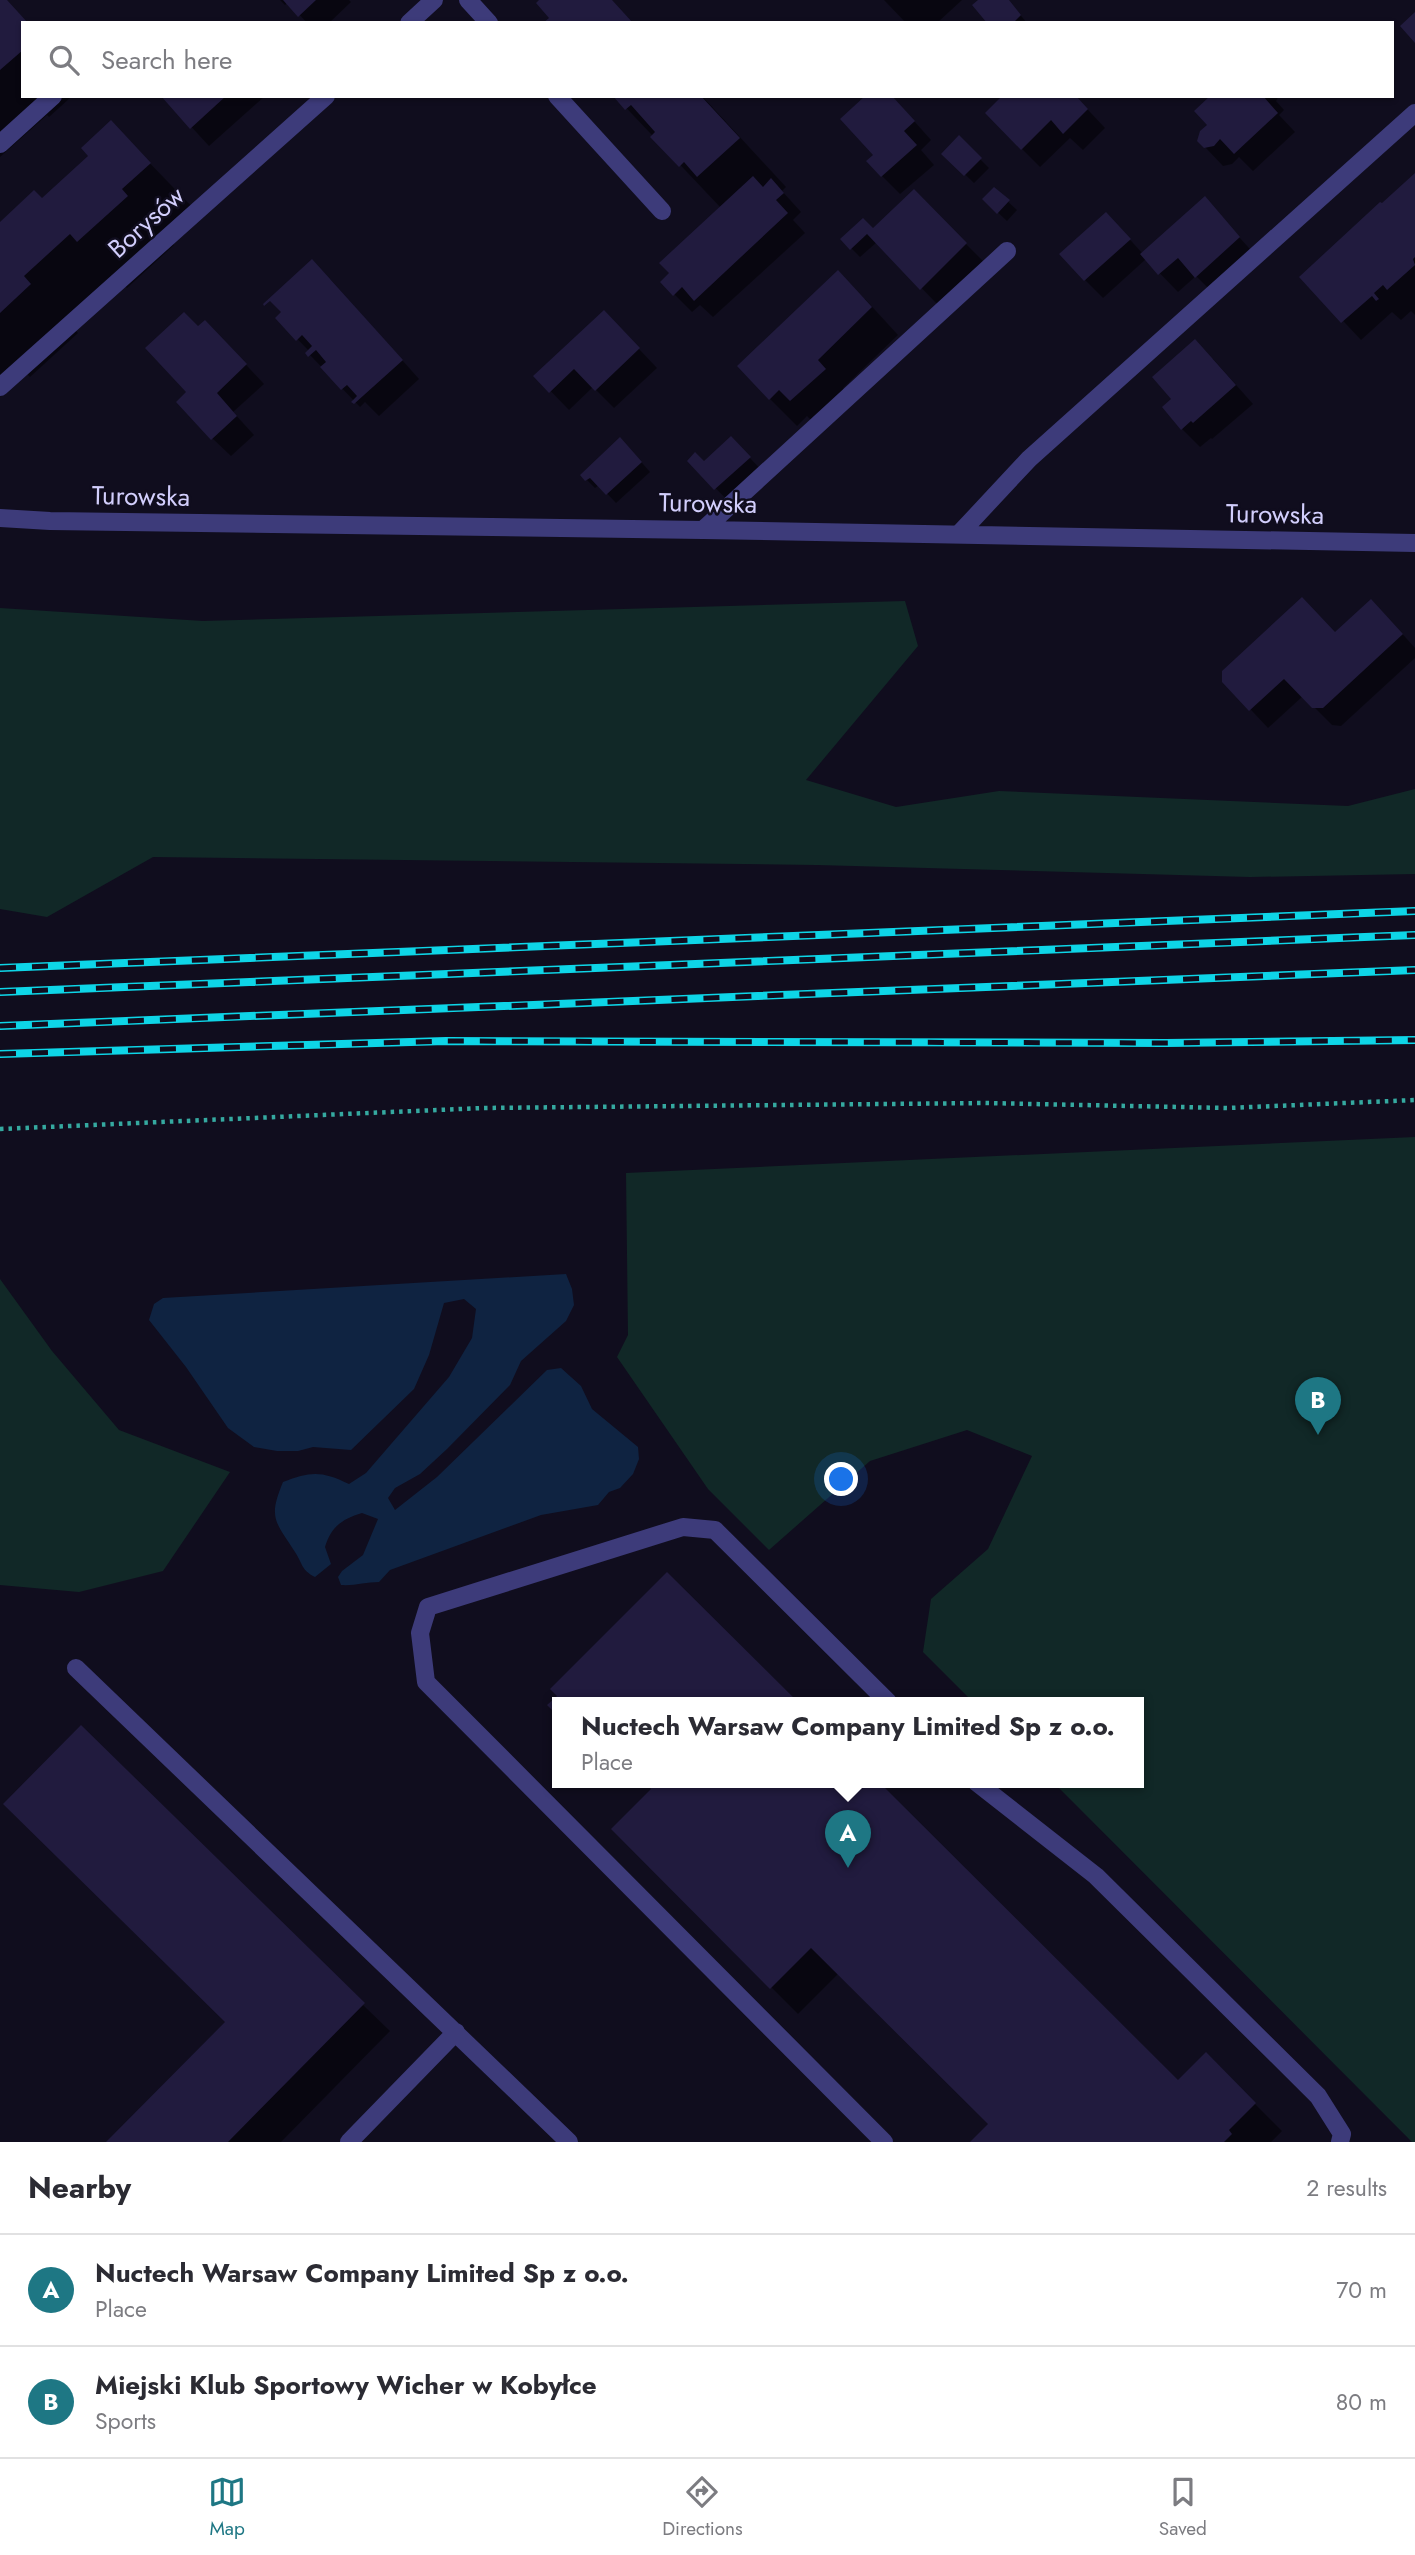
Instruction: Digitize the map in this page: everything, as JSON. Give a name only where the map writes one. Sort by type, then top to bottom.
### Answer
[{"type":"street","points":[[411,21],[434,0]]},
{"type":"street","points":[[468,0],[487,21]]},
{"type":"street","points":[[0,144],[51,98]]},
{"type":"street","name":"Borysów","points":[[0,387],[324,98]]},
{"type":"street","points":[[559,98],[662,211]]},
{"type":"street","points":[[959,534],[1029,459],[1415,113]]},
{"type":"street","points":[[703,530],[1007,251]]},
{"type":"street","name":"Turowska","points":[[0,518],[50,521],[1415,543]]},
{"type":"street","points":[[883,1697],[715,1530],[683,1527],[428,1607],[419,1633],[426,1682],[884,2142]]},
{"type":"street","points":[[76,1668],[569,2142]]},
{"type":"street","points":[[984,1788],[1096,1876],[1308,2086],[1318,2096],[1342,2134],[1340,2142]]},
{"type":"street","points":[[349,2142],[456,2032]]},
{"type":"path","points":[[0,1129],[483,1108],[985,1102],[1228,1108],[1415,1100]]},
{"type":"green space","points":[[905,601],[918,646],[806,780],[896,807],[999,791],[1348,806],[1415,789],[1415,874],[1250,877],[817,865],[153,857],[47,917],[0,909],[0,608],[203,621]]},
{"type":"green space","points":[[1415,1137],[1415,2142],[1412,2142],[1059,1788],[1144,1788],[1144,1697],[968,1697],[923,1652],[931,1599],[988,1549],[1032,1456],[967,1430],[870,1461],[769,1550],[708,1489],[617,1357],[628,1335],[626,1173]]},
{"type":"green space","points":[[0,1279],[52,1351],[119,1430],[230,1472],[163,1571],[79,1592],[0,1585]]},
{"type":"water","points":[[566,1274],[574,1305],[566,1321],[521,1361],[510,1385],[447,1449],[420,1474],[395,1488],[388,1498],[395,1510],[437,1477],[547,1370],[561,1368],[581,1386],[592,1409],[638,1447],[639,1459],[633,1474],[620,1488],[609,1492],[598,1505],[541,1515],[390,1570],[379,1582],[341,1585],[338,1577],[363,1555],[378,1519],[362,1513],[338,1525],[330,1534],[325,1547],[331,1564],[315,1577],[305,1569],[278,1526],[275,1512],[278,1494],[283,1482],[301,1476],[324,1475],[349,1484],[366,1473],[449,1377],[472,1338],[476,1309],[464,1299],[444,1303],[429,1355],[414,1389],[351,1450],[313,1447],[298,1451],[277,1451],[254,1447],[228,1428],[186,1367],[149,1320],[154,1304],[163,1298]]},
{"type":"building","points":[[0,0],[7,0],[26,21],[21,21],[21,52],[0,70]]},
{"type":"building","points":[[283,0],[316,0],[298,17]]},
{"type":"building","points":[[539,0],[612,0],[631,21],[545,21],[549,18],[536,3]]},
{"type":"building","points":[[978,0],[1009,0],[1021,15],[1015,21],[985,21],[972,5]]},
{"type":"building","points":[[1415,12],[1415,43],[1400,26]]},
{"type":"building","points":[[163,98],[224,98],[190,129]]},
{"type":"building","points":[[615,98],[703,98],[740,138],[697,177],[684,162],[679,167],[650,137],[655,132],[631,105],[625,110]]},
{"type":"building","points":[[863,98],[894,98],[915,121],[904,131],[917,145],[881,177],[866,161],[873,155],[840,119]]},
{"type":"building","points":[[1000,98],[1078,98],[1088,109],[1063,134],[1051,120],[1021,150],[985,113]]},
{"type":"building","points":[[1208,98],[1265,98],[1278,113],[1234,154],[1220,139],[1214,146],[1204,148],[1197,141],[1200,131],[1207,125],[1194,111]]},
{"type":"building","points":[[111,120],[151,163],[122,189],[128,196],[77,242],[70,234],[24,276],[31,284],[0,313],[0,222],[34,190],[42,198],[88,156],[81,148]]},
{"type":"building","points":[[959,135],[982,158],[964,176],[941,154]]},
{"type":"building","points":[[1415,173],[1415,265],[1387,290],[1383,285],[1374,293],[1379,299],[1376,301],[1372,296],[1341,323],[1299,277]]},
{"type":"building","points":[[753,176],[763,187],[771,178],[784,193],[776,200],[788,213],[694,301],[682,287],[673,296],[660,282],[669,273],[659,263]]},
{"type":"building","points":[[994,187],[1010,200],[997,214],[982,199]]},
{"type":"building","points":[[914,189],[967,243],[920,290],[867,234],[850,250],[840,239],[863,218],[873,228]]},
{"type":"building","points":[[1205,196],[1240,237],[1195,278],[1178,258],[1158,275],[1140,254]]},
{"type":"building","points":[[1106,212],[1131,239],[1084,281],[1059,254]]},
{"type":"building","points":[[312,259],[403,360],[354,404],[351,402],[357,396],[347,385],[341,390],[320,367],[326,362],[316,350],[308,357],[305,353],[312,346],[302,335],[296,341],[275,318],[281,312],[270,301],[264,306],[263,304]]},
{"type":"building","points":[[838,270],[872,307],[818,360],[826,369],[790,401],[779,390],[769,400],[737,366]]},
{"type":"building","points":[[604,310],[640,348],[595,391],[574,369],[549,393],[533,376]]},
{"type":"building","points":[[184,312],[198,326],[205,320],[247,364],[217,393],[237,416],[211,440],[176,402],[186,392],[145,348]]},
{"type":"building","points":[[1195,339],[1236,385],[1193,423],[1191,421],[1181,430],[1162,407],[1171,399],[1152,377]]},
{"type":"building","points":[[731,436],[751,457],[714,490],[687,461],[695,452],[704,461]]},
{"type":"building","points":[[620,437],[642,462],[606,495],[590,478],[585,481],[580,475]]},
{"type":"building","points":[[1302,597],[1335,632],[1371,599],[1403,634],[1323,708],[1312,708],[1284,679],[1249,711],[1222,682],[1222,671]]},
{"type":"building","points":[[667,1572],[793,1697],[556,1697],[550,1689]]},
{"type":"building","points":[[81,1725],[365,2003],[228,2142],[106,2142],[225,2022],[3,1804]]},
{"type":"building","points":[[885,1788],[1178,2080],[1206,2052],[1256,2103],[1229,2130],[1232,2134],[1224,2142],[970,2142],[988,2124],[811,1948],[770,1989],[611,1829],[651,1789]]},
{"type":"railway","points":[[0,968],[1415,911]]},
{"type":"railway","points":[[0,992],[1415,935]]},
{"type":"railway","points":[[0,1026],[1415,970]]},
{"type":"railway","points":[[0,1054],[446,1041],[1166,1043],[1415,1040]]},
{"type":"place","name":"Miejski Klub Sportowy Wicher w Kobyłce","points":[[1318,1435]]},
{"type":"place","name":"Nuctech Warsaw Company Limited Sp z o.o.","points":[[848,1868]]}]
